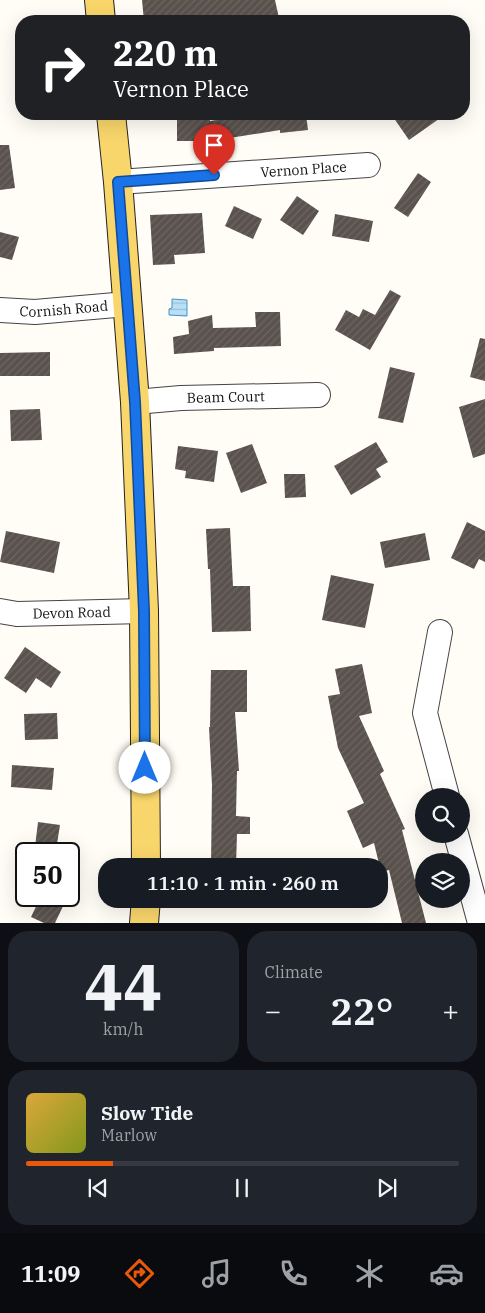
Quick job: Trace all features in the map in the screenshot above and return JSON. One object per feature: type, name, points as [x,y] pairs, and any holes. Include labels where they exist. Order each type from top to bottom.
[{"type":"main road","points":[[99,0],[100,15]]},
{"type":"main road","points":[[112,120],[135,402],[144,611],[146,858]]},
{"type":"main road","points":[[144,923],[145,908]]},
{"type":"street","name":"Vernon Place","points":[[118,182],[368,165]]},
{"type":"street","name":"Cornish Road","points":[[0,310],[35,312],[127,304]]},
{"type":"street","name":"Beam Court","points":[[135,402],[181,398],[318,395]]},
{"type":"street","name":"Devon Road","points":[[0,611],[18,614],[144,611]]},
{"type":"street","points":[[440,632],[425,713],[445,788]]},
{"type":"street","points":[[458,843],[480,923]]},
{"type":"water","points":[[172,299],[187,300],[187,316],[169,315],[169,309],[172,308]]},
{"type":"building","points":[[142,0],[275,0],[278,15],[143,15]]},
{"type":"building","points":[[177,120],[307,120],[308,130],[280,133],[280,130],[211,141],[177,141]]},
{"type":"building","points":[[395,120],[437,120],[409,140]]},
{"type":"building","points":[[0,145],[9,145],[15,188],[0,190]]},
{"type":"building","points":[[418,173],[431,182],[408,217],[394,208]]},
{"type":"building","points":[[297,196],[319,211],[303,235],[280,220]]},
{"type":"building","points":[[234,206],[262,219],[253,239],[225,226]]},
{"type":"building","points":[[202,213],[205,253],[174,255],[175,264],[153,265],[150,215]]},
{"type":"building","points":[[335,214],[373,221],[369,242],[332,236]]},
{"type":"building","points":[[0,232],[19,237],[12,260],[0,257]]},
{"type":"building","points":[[390,290],[401,296],[370,350],[335,330],[346,310],[359,317],[363,309],[375,315]]},
{"type":"building","points":[[255,312],[280,312],[281,346],[214,348],[214,351],[174,354],[173,337],[189,334],[188,321],[212,315],[213,328],[256,327]]},
{"type":"building","points":[[480,338],[485,339],[485,381],[470,377]]},
{"type":"building","points":[[50,352],[50,376],[0,376],[0,353]]},
{"type":"building","points":[[390,367],[415,373],[403,423],[378,418]]},
{"type":"building","points":[[485,399],[485,454],[473,458],[459,407]]},
{"type":"building","points":[[40,409],[42,440],[11,441],[10,410]]},
{"type":"building","points":[[376,442],[388,462],[376,469],[381,477],[351,495],[334,466]]},
{"type":"building","points":[[252,444],[267,483],[241,493],[226,453]]},
{"type":"building","points":[[178,446],[218,451],[214,482],[185,478],[186,471],[175,469]]},
{"type":"building","points":[[284,474],[305,474],[306,497],[285,498]]},
{"type":"building","points":[[467,522],[485,531],[485,562],[479,559],[474,569],[451,558]]},
{"type":"building","points":[[230,528],[233,586],[250,586],[251,631],[212,632],[210,569],[208,569],[206,529]]},
{"type":"building","points":[[6,531],[60,542],[54,573],[0,562]]},
{"type":"building","points":[[425,533],[430,560],[385,568],[380,542]]},
{"type":"building","points":[[331,575],[374,584],[365,628],[322,620]]},
{"type":"building","points":[[25,647],[61,672],[51,688],[36,678],[26,693],[4,678]]},
{"type":"building","points":[[362,664],[372,713],[359,716],[384,771],[380,774],[405,829],[402,830],[415,880],[415,908],[422,908],[426,923],[402,923],[388,870],[388,858],[378,858],[374,843],[363,848],[347,811],[364,803],[338,748],[328,696],[340,694],[335,669]]},
{"type":"building","points":[[211,670],[247,670],[247,712],[235,712],[239,771],[237,771],[236,816],[250,817],[250,834],[237,834],[236,858],[211,858],[212,785]]},
{"type":"building","points":[[57,713],[58,739],[25,740],[24,714]]},
{"type":"building","points":[[12,765],[54,768],[52,790],[11,787]]},
{"type":"building","points":[[38,822],[60,825],[57,842],[36,842]]},
{"type":"building","points":[[36,907],[63,907],[55,923],[44,923],[31,917]]},
{"type":"route","points":[[145,768],[144,611],[135,402],[118,182],[214,175]]}]
